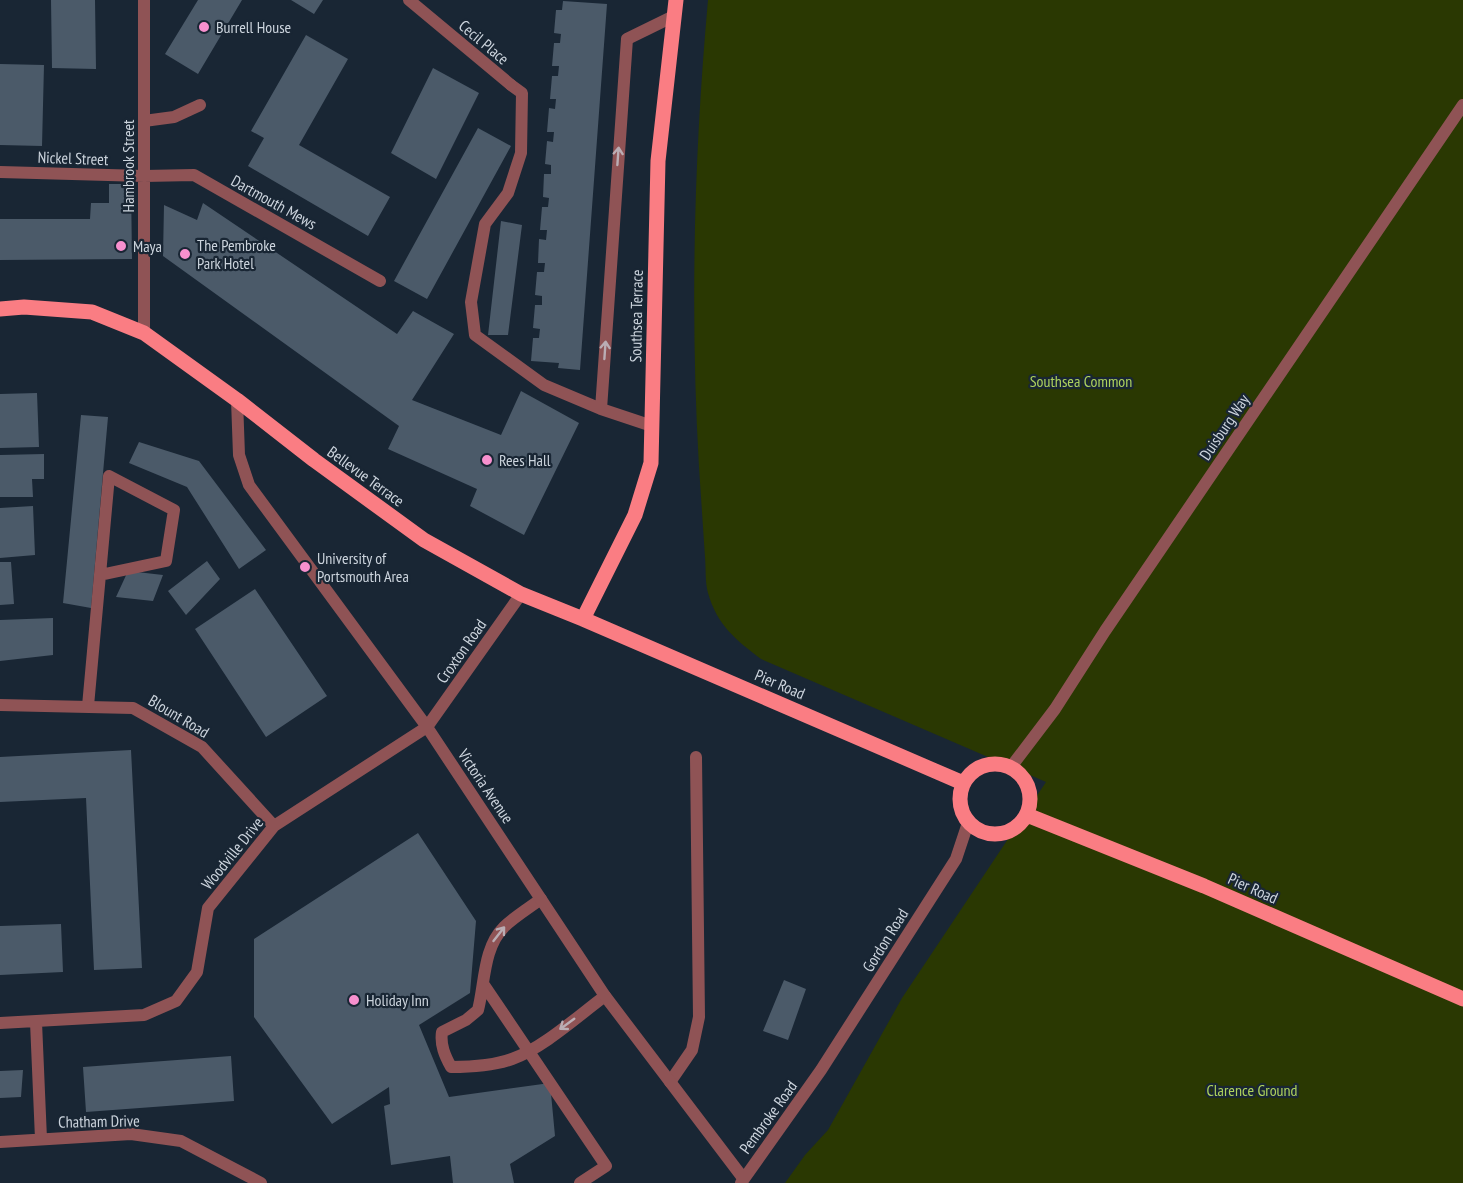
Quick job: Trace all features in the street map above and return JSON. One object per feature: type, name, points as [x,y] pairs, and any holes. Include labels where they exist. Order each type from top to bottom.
[{"type":"main road","name":"Southsea Terrace","points":[[584,619],[635,515],[651,463],[658,161],[676,0]]},
{"type":"main road","name":"Bellevue Terrace","points":[[0,309],[24,307],[92,312],[144,333],[424,540],[521,594],[584,619]]},
{"type":"main road","name":"Pier Road","points":[[584,619],[963,783]]},
{"type":"main road","points":[[998,763],[1011,767],[1023,776],[1029,788],[1031,802],[1027,815],[1019,826],[1007,833],[993,835],[979,831],[968,823],[961,810],[960,796],[963,783],[972,772],[984,765],[998,763]]},
{"type":"main road","name":"Pier Road","points":[[1027,815],[1204,886],[1463,999]]},
{"type":"street","name":"Hambrook Street","points":[[144,0],[144,333]]},
{"type":"street","name":"Cecil Place","points":[[409,0],[522,93],[521,153],[508,193],[485,224],[471,302],[475,335],[544,385],[601,409]]},
{"type":"street","points":[[652,426],[601,409],[627,39],[674,16]]},
{"type":"street","points":[[144,121],[174,117],[200,105]]},
{"type":"street","name":"Duisburg Way","points":[[1011,767],[1055,709],[1105,631],[1463,105]]},
{"type":"street","name":"Nickel Street","points":[[0,172],[144,176]]},
{"type":"street","name":"Dartmouth Mews","points":[[144,176],[194,176],[380,280]]},
{"type":"street","name":"Victoria Avenue","points":[[237,400],[239,455],[249,485],[427,727],[605,996],[742,1181]]},
{"type":"street","points":[[88,706],[109,476],[174,510],[166,561],[100,575]]},
{"type":"street","name":"Croxton Road","points":[[427,727],[521,594]]},
{"type":"street","name":"Blount Road","points":[[0,705],[133,708],[202,747],[274,825]]},
{"type":"street","name":"Woodville Drive","points":[[0,1023],[144,1015],[176,1001],[197,972],[208,908],[274,825],[427,727]]},
{"type":"street","points":[[669,1082],[692,1050],[699,1017],[696,757]]},
{"type":"street","name":"Gordon Road","points":[[821,1070],[956,859],[968,823]]},
{"type":"street","points":[[541,899],[504,927],[493,941],[487,960],[478,1011],[442,1032],[441,1041],[451,1067],[471,1067],[510,1060],[529,1051],[605,996]]},
{"type":"street","points":[[484,985],[606,1166],[580,1183]]},
{"type":"street","points":[[36,1022],[41,1139]]},
{"type":"street","name":"Pembroke Road","points":[[742,1181],[821,1070]]},
{"type":"street","name":"Chatham Drive","points":[[0,1142],[131,1134],[181,1141],[261,1183]]},
{"type":"green space","name":"Southsea Common","points":[[708,0],[1463,0],[1463,1183],[785,1183],[805,1155],[828,1130],[902,998],[1046,782],[761,659],[728,631],[712,604],[706,584],[699,467],[694,292],[699,116]]},
{"type":"building","points":[[51,0],[95,0],[96,69],[52,68]]},
{"type":"building","name":"Burrell House","points":[[198,0],[242,0],[198,74],[165,54]]},
{"type":"building","name":"Burrell House","points":[[291,0],[323,0],[314,14]]},
{"type":"building","points":[[563,1],[607,4],[580,370],[558,368],[559,363],[531,361],[533,338],[539,338],[540,329],[533,328],[535,305],[542,305],[542,296],[535,295],[537,272],[544,272],[545,263],[538,263],[539,239],[546,240],[547,230],[540,230],[542,207],[548,207],[549,198],[543,197],[544,174],[551,174],[551,165],[545,164],[547,141],[553,142],[554,132],[547,132],[549,108],[555,109],[556,99],[550,99],[552,76],[558,76],[559,66],[552,66],[554,43],[560,43],[561,34],[554,33],[556,10],[562,10]]},
{"type":"building","points":[[306,35],[348,59],[299,145],[390,197],[368,236],[248,166],[264,138],[251,131]]},
{"type":"building","points":[[0,64],[44,65],[42,146],[0,145]]},
{"type":"building","points":[[433,68],[479,93],[436,179],[391,153]]},
{"type":"building","points":[[478,128],[511,146],[427,299],[394,281]]},
{"type":"building","points":[[109,184],[131,184],[132,259],[0,260],[0,219],[90,219],[91,203],[109,203]]},
{"type":"building","points":[[203,203],[397,334],[413,311],[454,334],[412,400],[501,435],[521,391],[579,423],[524,535],[470,506],[477,489],[388,449],[399,426],[163,256],[164,205],[197,220]]},
{"type":"building","points":[[501,221],[522,225],[508,335],[488,335]]},
{"type":"building","points":[[37,393],[39,447],[0,448],[0,394]]},
{"type":"building","points":[[81,415],[108,417],[91,608],[63,603]]},
{"type":"building","points":[[139,442],[199,461],[266,550],[239,569],[187,487],[129,463]]},
{"type":"building","points":[[44,454],[44,479],[32,479],[33,497],[0,497],[0,455]]},
{"type":"building","points":[[33,506],[35,555],[0,558],[0,508]]},
{"type":"building","points":[[207,561],[220,579],[186,615],[168,591]]},
{"type":"building","points":[[0,562],[11,562],[14,604],[0,605]]},
{"type":"building","points":[[128,571],[163,575],[153,601],[116,597]]},
{"type":"building","points":[[255,589],[327,696],[266,737],[195,629]]},
{"type":"building","points":[[53,618],[53,655],[0,661],[0,620]]},
{"type":"building","points":[[131,750],[142,968],[94,970],[86,798],[0,802],[0,757]]},
{"type":"building","points":[[418,833],[476,921],[470,993],[419,1025],[449,1097],[550,1083],[555,1136],[510,1164],[514,1183],[453,1183],[450,1156],[391,1165],[384,1106],[390,1104],[389,1087],[332,1124],[254,1017],[254,939]]},
{"type":"building","points":[[61,924],[63,972],[0,975],[0,926]]},
{"type":"building","points":[[784,980],[806,989],[788,1040],[763,1031]]},
{"type":"building","points":[[231,1056],[234,1101],[86,1112],[83,1067]]},
{"type":"building","points":[[23,1070],[21,1097],[0,1098],[0,1071]]},
{"type":"place","name":"Burrell House","points":[[204,27]]},
{"type":"place","name":"Maya","points":[[121,246]]},
{"type":"place","name":"The Pembroke Park Hotel","points":[[185,254]]},
{"type":"place","name":"Rees Hall","points":[[487,460]]},
{"type":"place","name":"University of Portsmouth Area","points":[[305,567]]},
{"type":"place","name":"Holiday Inn","points":[[354,1000]]},
{"type":"park label","name":"Clarence Ground","points":[[1252,1090]]}]
